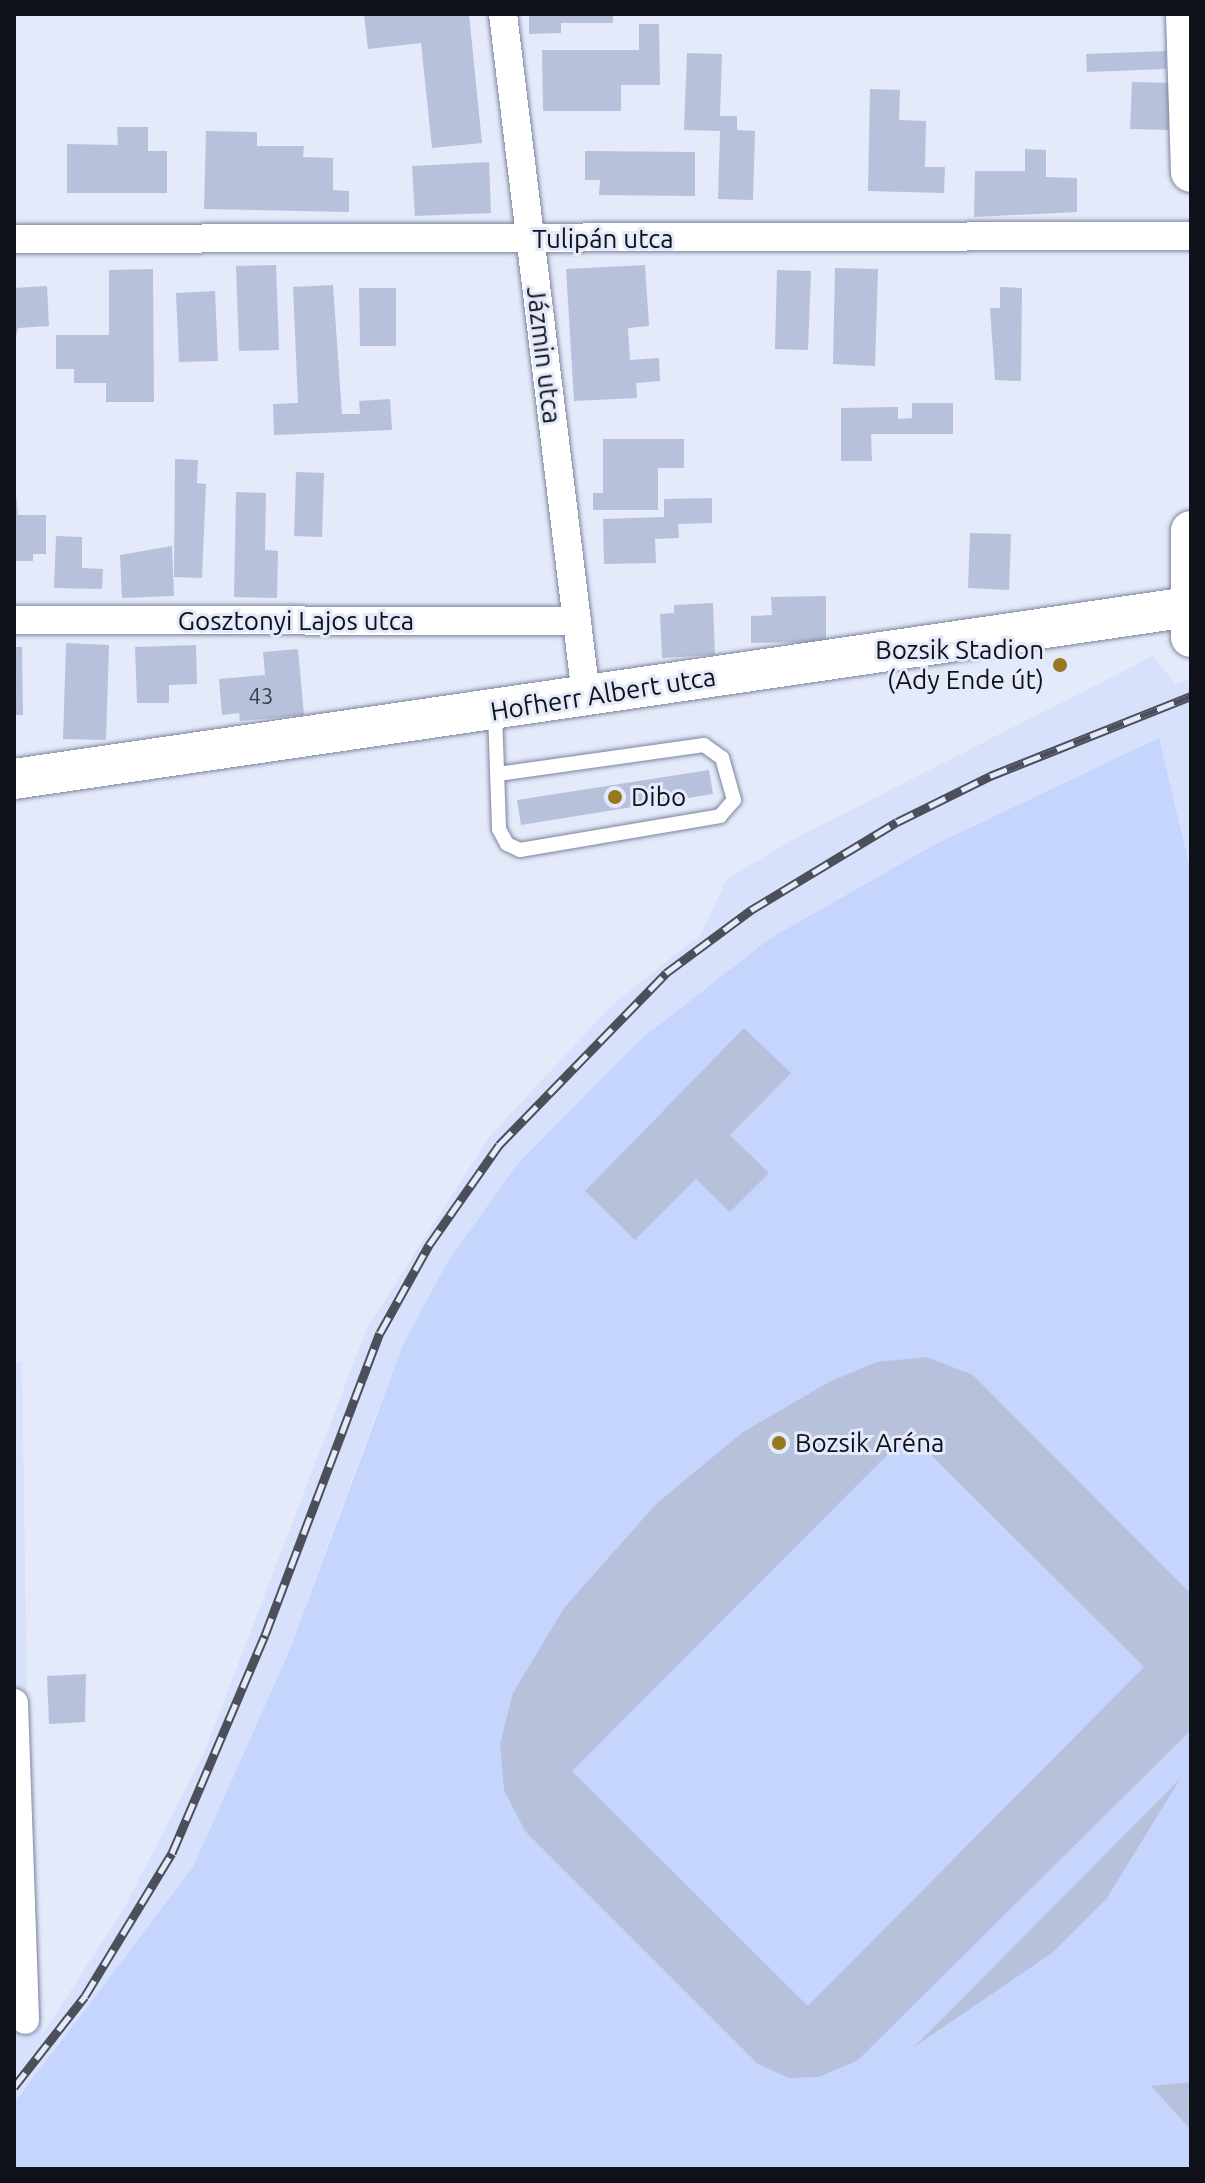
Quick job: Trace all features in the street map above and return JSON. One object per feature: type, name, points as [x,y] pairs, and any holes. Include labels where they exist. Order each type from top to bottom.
[{"type":"street","name":"Jázmin utca","points":[[503,14],[586,696]]},
{"type":"street","points":[[1186,14],[1191,172]]},
{"type":"street","name":"Tulipán utca","points":[[14,239],[1191,236]]},
{"type":"street","points":[[1190,617],[1191,531]]},
{"type":"street","name":"Hofherr Albert utca","points":[[14,779],[586,696],[1190,617]]},
{"type":"street","name":"Gosztonyi Lajos utca","points":[[14,620],[577,621]]},
{"type":"street","points":[[14,1703],[19,2026]]},
{"type":"lane","points":[[495,710],[499,829],[507,844],[520,850],[720,816],[734,800],[722,758],[704,745],[498,774]]},
{"type":"shaded area","points":[[1153,656],[1176,684],[1191,678],[1191,872],[1159,739],[932,846],[769,939],[641,1039],[518,1163],[448,1261],[376,1414],[290,1649],[193,1867],[14,2103],[14,1362],[22,1362],[27,1702],[42,2034],[122,1912],[204,1753],[368,1326],[490,1136],[611,1006],[700,935],[727,879],[794,839]]},
{"type":"shaded area","name":"Bozsik Aréna","points":[[1159,738],[1191,872],[1191,2169],[14,2169],[14,2103],[193,1867],[290,1649],[403,1345],[448,1261],[518,1163],[641,1039],[769,939],[932,846]]},
{"type":"building","points":[[364,14],[469,14],[482,143],[432,148],[421,43],[368,49]]},
{"type":"building","points":[[529,14],[613,14],[613,23],[561,23],[561,33],[529,34]]},
{"type":"building","points":[[639,24],[659,24],[660,85],[621,85],[621,111],[543,111],[542,50],[639,50]]},
{"type":"building","points":[[1166,51],[1166,69],[1087,72],[1086,54]]},
{"type":"building","points":[[687,53],[722,54],[720,116],[737,116],[737,130],[755,131],[753,200],[718,199],[720,131],[684,130]]},
{"type":"building","points":[[1132,82],[1170,83],[1169,130],[1130,129]]},
{"type":"building","points":[[870,89],[900,90],[899,120],[926,121],[925,167],[945,167],[944,193],[868,191]]},
{"type":"building","points":[[117,127],[148,127],[148,151],[167,151],[167,193],[67,193],[67,144],[118,145]]},
{"type":"building","points":[[206,131],[257,132],[257,146],[304,146],[303,157],[333,158],[333,190],[349,191],[349,212],[204,209]]},
{"type":"building","points":[[1025,149],[1046,150],[1046,177],[1077,178],[1077,212],[974,217],[975,171],[1025,171]]},
{"type":"building","points":[[585,151],[695,152],[695,196],[599,195],[600,180],[585,180]]},
{"type":"building","points":[[489,162],[491,213],[415,216],[412,166]]},
{"type":"building","points":[[276,265],[279,350],[239,351],[236,266]]},
{"type":"building","points":[[645,265],[649,326],[628,328],[630,360],[659,358],[660,381],[636,383],[637,398],[574,401],[566,269]]},
{"type":"building","points":[[835,268],[878,269],[875,366],[833,364]]},
{"type":"building","points":[[153,269],[154,402],[106,402],[106,383],[74,383],[74,369],[56,369],[56,335],[109,335],[109,270]]},
{"type":"building","points":[[777,270],[811,271],[808,350],[775,349]]},
{"type":"building","points":[[333,285],[342,414],[360,414],[359,401],[390,399],[392,430],[274,435],[273,404],[298,403],[293,287]]},
{"type":"building","points":[[47,286],[49,326],[18,328],[14,345],[14,288]]},
{"type":"building","points":[[1000,287],[1022,288],[1021,381],[995,380],[990,308],[1000,308]]},
{"type":"building","points":[[359,288],[396,288],[396,346],[360,346]]},
{"type":"building","points":[[215,291],[218,361],[179,362],[176,293]]},
{"type":"building","points":[[912,403],[953,403],[953,434],[871,434],[872,461],[841,461],[841,408],[898,407],[898,419],[912,418]]},
{"type":"building","points":[[603,439],[684,439],[684,468],[658,468],[658,510],[593,510],[593,493],[603,493]]},
{"type":"building","points":[[175,459],[198,460],[197,483],[206,484],[202,578],[174,577]]},
{"type":"building","points":[[296,472],[324,473],[322,537],[294,536]]},
{"type":"building","points":[[14,474],[18,515],[46,515],[46,554],[33,554],[33,561],[14,561]]},
{"type":"building","points":[[236,492],[266,493],[265,550],[278,551],[277,598],[234,597]]},
{"type":"building","points":[[712,498],[712,523],[678,524],[679,538],[655,539],[656,563],[604,564],[603,519],[664,517],[664,499]]},
{"type":"building","points":[[970,533],[1011,534],[1009,590],[968,588]]},
{"type":"building","points":[[56,536],[82,537],[82,568],[103,569],[102,589],[54,588]]},
{"type":"building","points":[[172,546],[174,596],[122,598],[120,555]]},
{"type":"building","points":[[826,596],[826,642],[751,643],[751,616],[772,615],[771,597]]},
{"type":"building","points":[[713,603],[715,655],[662,658],[660,614],[674,613],[674,605]]},
{"type":"building","points":[[66,643],[109,645],[106,740],[63,739]]},
{"type":"building","points":[[196,645],[197,684],[169,685],[169,703],[137,703],[135,647]]},
{"type":"building","points":[[14,647],[22,647],[23,715],[14,715]]},
{"type":"building","points":[[298,649],[304,715],[240,721],[239,713],[222,715],[219,679],[265,675],[263,652]]},
{"type":"building","name":"Dibo","points":[[709,770],[713,794],[521,825],[517,800]]},
{"type":"building","points":[[744,1028],[791,1073],[730,1135],[769,1173],[730,1212],[696,1179],[635,1240],[585,1191]]},
{"type":"building","name":"Bozsik Aréna","points":[[927,1357],[973,1375],[1191,1594],[1191,1730],[858,2060],[819,2077],[789,2078],[758,2064],[525,1831],[504,1790],[500,1744],[513,1693],[564,1608],[656,1504],[743,1432],[829,1382],[877,1362]],"holes":[[[909,1433],[1144,1667],[808,2006],[572,1771]]]},
{"type":"building","points":[[86,1674],[85,1722],[49,1724],[47,1676]]},
{"type":"building","points":[[1180,1779],[1107,1898],[1052,1953],[914,2047]]},
{"type":"building","points":[[1191,2082],[1191,2130],[1151,2086]]},
{"type":"railway","points":[[14,2087],[85,1996],[172,1853],[265,1635],[380,1333],[429,1245],[499,1145],[666,973],[751,910],[897,822],[990,776],[1191,696]]},
{"type":"place","name":"Bozsik Stadion (Ady Ende út)","points":[[1060,665]]},
{"type":"place","name":"Dibo","points":[[615,797]]},
{"type":"place","name":"Bozsik Aréna","points":[[779,1443]]}]
